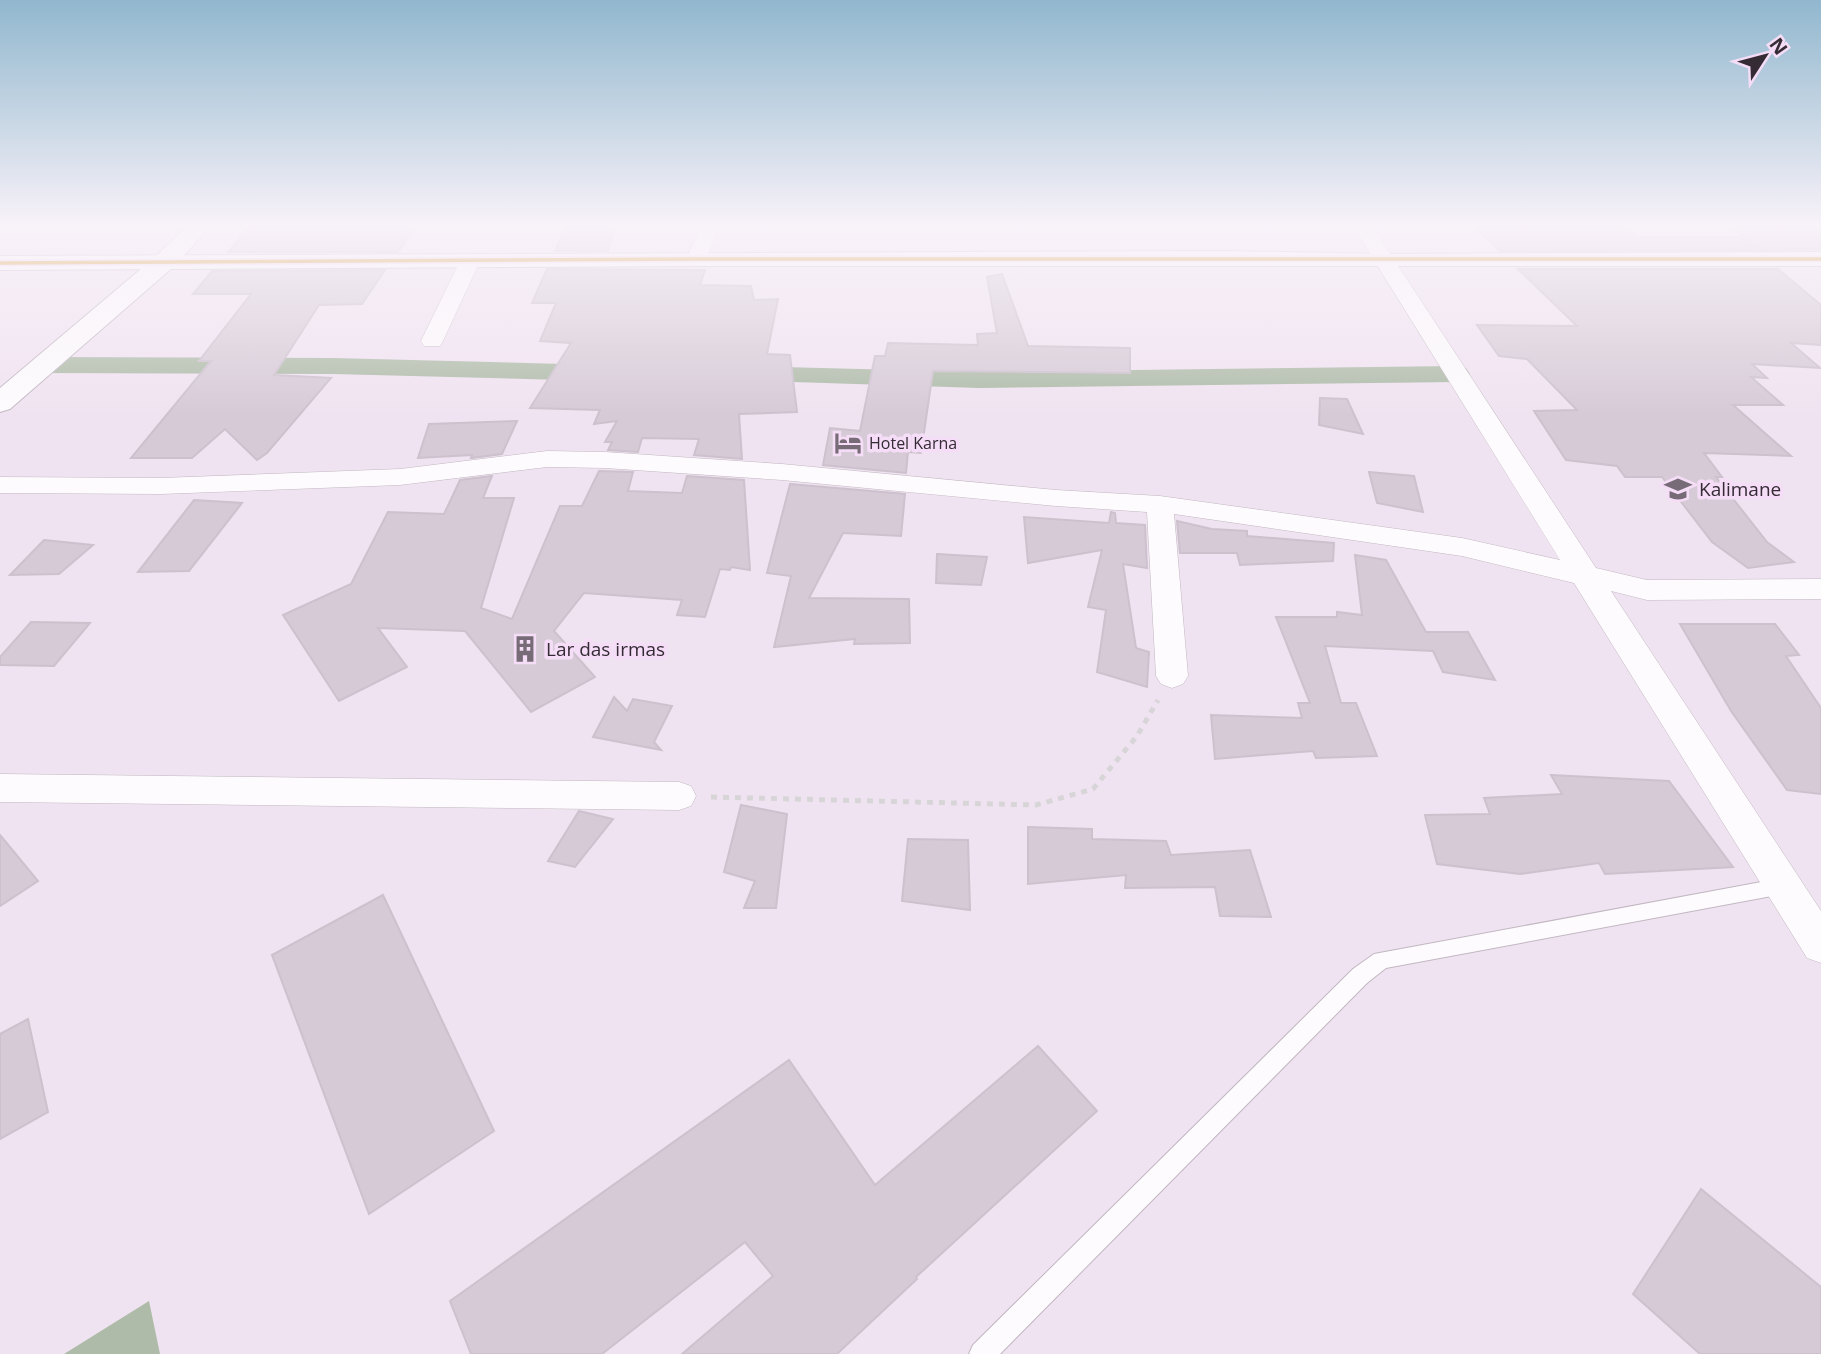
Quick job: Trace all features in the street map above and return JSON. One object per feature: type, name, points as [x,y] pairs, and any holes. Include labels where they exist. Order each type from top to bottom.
[{"type":"main road","points":[[0,403],[133,289]]},
{"type":"street","points":[[432,341],[457,289]]},
{"type":"street","points":[[1403,289],[1821,945]]},
{"type":"street","points":[[0,485],[160,486],[400,477],[547,460],[605,460],[782,472],[1056,498],[1160,504],[1462,547],[1647,590],[1821,589]]},
{"type":"street","points":[[1160,504],[1172,676]]},
{"type":"street","points":[[0,788],[679,796]]},
{"type":"lane","points":[[982,1354],[1350,986],[1381,960],[1783,886]]},
{"type":"path","points":[[679,796],[1036,805],[1093,789],[1138,736],[1172,676]]},
{"type":"shaded area","points":[[149,1301],[160,1354],[64,1354]]},
{"type":"building","points":[[197,289],[372,289],[362,304],[319,305],[274,375],[331,378],[267,453],[257,460],[225,429],[192,458],[131,458],[211,361],[199,361],[251,294],[193,294]]},
{"type":"building","points":[[538,289],[752,289],[754,300],[778,299],[767,354],[790,355],[797,412],[739,414],[742,459],[694,455],[699,439],[642,438],[638,452],[608,450],[612,442],[605,442],[617,421],[594,424],[600,410],[530,408],[571,343],[540,341],[556,303],[532,303]]},
{"type":"building","points":[[989,289],[1007,289],[1028,346],[1130,348],[1130,373],[933,371],[921,453],[908,452],[906,473],[823,465],[830,428],[860,431],[875,356],[885,356],[888,343],[978,345],[977,334],[997,333]]},
{"type":"building","points":[[1539,289],[1802,289],[1821,305],[1821,345],[1791,343],[1820,368],[1752,364],[1767,378],[1751,377],[1783,405],[1733,405],[1791,456],[1704,453],[1722,477],[1716,477],[1767,542],[1794,562],[1748,568],[1712,542],[1662,477],[1625,477],[1617,466],[1566,460],[1534,411],[1577,410],[1527,359],[1499,356],[1477,325],[1577,326]]},
{"type":"building","points":[[1320,398],[1347,399],[1363,434],[1319,425]]},
{"type":"building","points":[[517,421],[502,454],[471,458],[472,455],[418,458],[429,424]]},
{"type":"building","points":[[599,471],[633,472],[628,491],[682,493],[687,476],[744,480],[750,570],[731,567],[730,570],[720,569],[705,617],[677,615],[682,600],[584,593],[554,631],[595,677],[531,712],[465,631],[378,628],[407,667],[339,701],[283,615],[351,584],[388,512],[444,514],[460,480],[492,476],[483,498],[514,498],[481,608],[512,619],[560,506],[582,506]]},
{"type":"building","points":[[1369,472],[1414,476],[1423,512],[1377,503]]},
{"type":"building","points":[[790,484],[905,494],[901,536],[843,533],[809,598],[909,599],[910,643],[854,644],[855,639],[774,647],[791,576],[767,573]]},
{"type":"building","points":[[194,500],[242,503],[189,571],[138,572]]},
{"type":"building","points":[[1111,512],[1115,513],[1116,523],[1145,525],[1147,568],[1123,564],[1136,648],[1149,652],[1147,687],[1097,672],[1106,610],[1088,607],[1102,550],[1028,563],[1024,517],[1109,523]]},
{"type":"building","points":[[1177,521],[1212,529],[1247,531],[1247,536],[1334,543],[1333,561],[1240,565],[1237,553],[1180,553]]},
{"type":"building","points":[[44,540],[93,545],[59,574],[10,575]]},
{"type":"building","points":[[937,554],[987,557],[981,585],[936,583]]},
{"type":"building","points":[[1355,555],[1386,560],[1426,632],[1468,632],[1495,680],[1443,672],[1433,651],[1325,646],[1341,703],[1356,703],[1377,756],[1316,758],[1313,751],[1215,759],[1211,715],[1302,718],[1298,703],[1310,703],[1276,617],[1337,617],[1337,612],[1362,615]]},
{"type":"building","points":[[31,622],[90,623],[54,666],[0,665],[0,657]]},
{"type":"building","points":[[1680,624],[1775,624],[1799,655],[1786,656],[1821,708],[1821,794],[1787,790],[1731,711]]},
{"type":"building","points":[[614,697],[627,711],[633,699],[672,706],[654,742],[661,750],[593,737]]},
{"type":"building","points":[[1551,775],[1669,781],[1733,867],[1605,874],[1599,863],[1520,874],[1437,864],[1425,815],[1490,814],[1484,798],[1562,794]]},
{"type":"building","points":[[741,805],[787,814],[776,908],[744,908],[755,881],[724,872]]},
{"type":"building","points":[[579,811],[613,819],[575,867],[548,861]]},
{"type":"building","points":[[1028,827],[1092,829],[1092,839],[1166,841],[1171,855],[1250,850],[1271,917],[1220,916],[1215,887],[1125,888],[1126,875],[1028,884]]},
{"type":"building","points":[[0,835],[38,881],[0,906]]},
{"type":"building","points":[[908,839],[968,840],[970,910],[902,901]]},
{"type":"building","points":[[383,895],[494,1131],[369,1214],[272,955]]},
{"type":"building","points":[[28,1019],[48,1112],[0,1139],[0,1034]]},
{"type":"building","points":[[1038,1046],[1097,1111],[916,1277],[917,1279],[837,1354],[682,1354],[773,1276],[745,1242],[602,1354],[471,1354],[450,1301],[789,1060],[875,1185]]},
{"type":"building","points":[[1701,1189],[1821,1287],[1821,1354],[1700,1354],[1633,1294]]},
{"type":"waterway","points":[[42,365],[333,366],[601,373]]},
{"type":"waterway","points":[[743,374],[980,380],[1457,374]]},
{"type":"place","name":"Hotel Karna","points":[[848,443]]},
{"type":"place","name":"Kalimane","points":[[1678,489]]},
{"type":"place","name":"Lar das irmas","points":[[525,649]]}]
